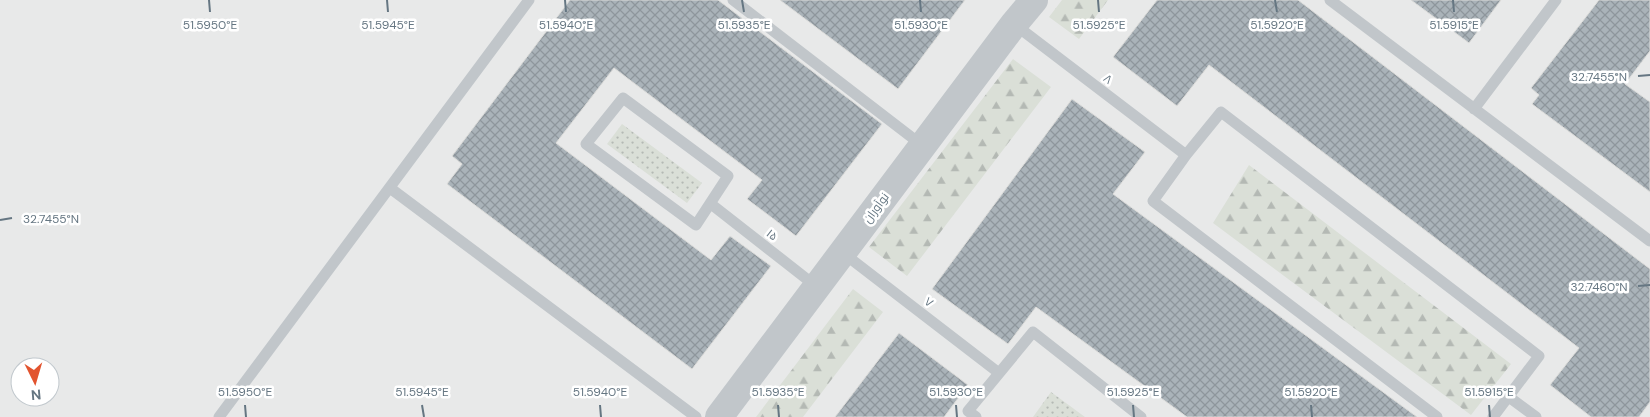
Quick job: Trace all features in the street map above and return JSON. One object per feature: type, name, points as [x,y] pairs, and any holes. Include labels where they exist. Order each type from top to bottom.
[{"type":"street","name":"نوآوران","points":[[719,417],[1031,1]]},
{"type":"lane","points":[[219,417],[529,0]]},
{"type":"lane","points":[[733,0],[923,146]]},
{"type":"lane","points":[[1330,0],[1650,242]]},
{"type":"lane","points":[[1474,109],[1556,0]]},
{"type":"lane","name":"۸","points":[[1014,24],[1186,155]]},
{"type":"lane","points":[[623,98],[728,176],[710,204],[696,225],[586,144],[623,98]]},
{"type":"lane","points":[[1437,417],[1153,201],[1186,155],[1221,112],[1539,356],[1493,417]]},
{"type":"lane","points":[[390,188],[691,416]]},
{"type":"lane","name":"۱۵","points":[[710,204],[817,287]]},
{"type":"lane","name":"۷","points":[[843,253],[999,373]]},
{"type":"lane","points":[[976,417],[968,411],[1033,332],[1141,417]]},
{"type":"lane","points":[[1509,396],[1536,417]]},
{"type":"shaded area","points":[[0,0],[1650,0],[1650,417],[0,417]]},
{"type":"green space","points":[[1062,0],[1108,0],[1079,39],[1049,17]]},
{"type":"green space","points":[[1013,59],[1051,87],[907,276],[869,247]]},
{"type":"green space","points":[[622,124],[702,183],[687,203],[607,144]]},
{"type":"green space","points":[[1249,165],[1511,364],[1471,415],[1213,223]]},
{"type":"green space","points":[[853,289],[883,312],[803,417],[756,417]]},
{"type":"green space","points":[[1051,392],[1085,417],[1033,417]]},
{"type":"building","points":[[570,0],[718,0],[882,124],[796,236],[747,199],[762,180],[614,68],[556,143],[711,260],[730,236],[771,266],[692,369],[447,184],[462,164],[452,156]]},
{"type":"building","points":[[780,0],[965,0],[898,89]]},
{"type":"building","points":[[1157,0],[1298,0],[1650,269],[1650,402],[1639,417],[1591,417],[1550,385],[1579,348],[1209,65],[1177,106],[1113,57]]},
{"type":"building","points":[[1411,0],[1501,0],[1469,43]]},
{"type":"building","points":[[1599,0],[1650,0],[1650,51],[1625,84],[1650,102],[1650,192],[1532,104],[1539,95],[1531,88]]},
{"type":"building","points":[[1072,99],[1145,152],[1113,194],[1417,417],[1187,417],[1036,307],[1008,344],[932,289]]},
{"type":"building","points":[[899,333],[968,385],[944,417],[835,417]]}]
